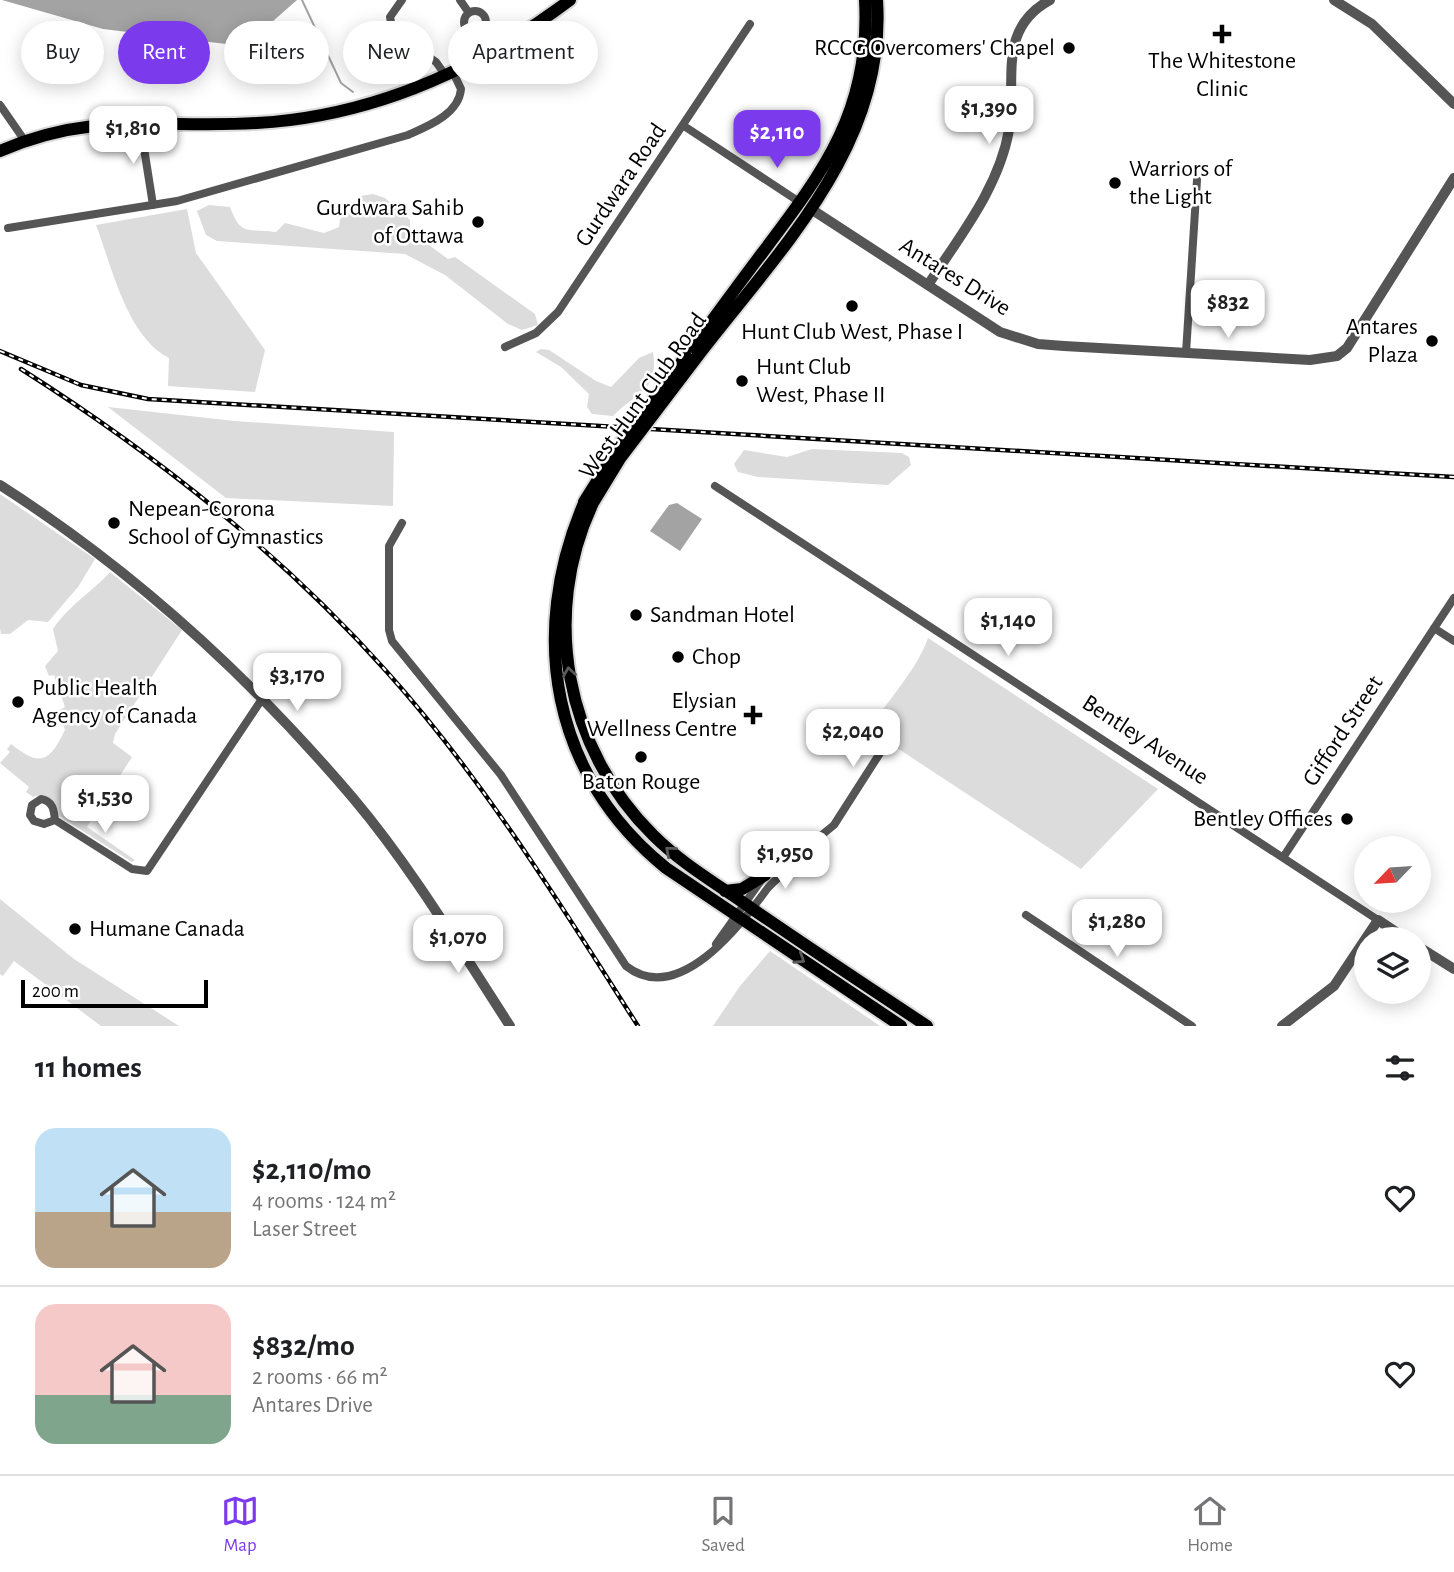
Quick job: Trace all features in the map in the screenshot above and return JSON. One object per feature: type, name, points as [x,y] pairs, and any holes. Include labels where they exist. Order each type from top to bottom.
[{"type":"main road","points":[[540,21],[570,0]]},
{"type":"main road","name":"West Hunt Club Road","points":[[806,206],[852,111],[865,53],[865,0]]},
{"type":"main road","name":"West Hunt Club Road","points":[[877,0],[876,51],[864,109],[845,156],[621,443],[588,503],[562,563],[553,631],[559,692],[573,742],[598,792],[635,839],[666,868],[738,919],[901,1026]]},
{"type":"main road","points":[[0,151],[79,126],[141,123],[254,124],[298,120],[369,104],[448,74]]},
{"type":"main road","name":"West Hunt Club Road","points":[[588,503],[575,550],[565,620],[569,677],[583,728],[602,769],[639,820],[676,856],[927,1026]]},
{"type":"main road","points":[[725,891],[742,889],[765,875]]},
{"type":"street","points":[[402,0],[390,17],[393,32],[448,73]]},
{"type":"street","points":[[460,0],[469,13]]},
{"type":"street","points":[[928,285],[985,195],[1000,163],[1009,129],[1012,50],[1024,24],[1050,0]]},
{"type":"street","points":[[1334,0],[1372,24],[1454,104]]},
{"type":"street","name":"Gurdwara Road","points":[[505,347],[536,333],[554,317],[750,24]]},
{"type":"street","points":[[8,228],[153,205],[267,177],[426,127],[450,110],[460,98],[461,89],[457,84]]},
{"type":"street","points":[[0,105],[25,141]]},
{"type":"street","points":[[141,123],[153,205]]},
{"type":"street","points":[[684,126],[806,206]]},
{"type":"street","name":"Antares Drive","points":[[806,206],[1000,332],[1023,340],[1064,346],[1310,360],[1336,356],[1347,348],[1454,178]]},
{"type":"street","points":[[1186,353],[1197,180]]},
{"type":"street","points":[[0,485],[113,565],[204,642],[262,699],[353,799],[432,906],[510,1026]]},
{"type":"street","name":"Bentley Avenue","points":[[715,486],[1284,856],[1388,927]]},
{"type":"street","points":[[402,523],[390,546],[389,630],[392,641],[501,775],[619,957],[633,971],[651,977],[685,970],[715,947],[748,906],[786,873],[791,860]]},
{"type":"street","name":"Gifford Street","points":[[1284,856],[1454,598]]},
{"type":"street","points":[[1434,628],[1454,641]]},
{"type":"street","points":[[55,820],[132,869],[147,871],[262,699]]},
{"type":"street","points":[[748,906],[765,875],[791,860],[834,825],[881,750]]},
{"type":"street","points":[[1026,915],[1192,1026]]},
{"type":"street","points":[[1282,1026],[1334,986],[1378,920]]},
{"type":"street","points":[[1431,955],[1454,969]]},
{"type":"shaded area","points":[[2,0],[297,0],[273,21],[224,21],[224,44],[210,42],[210,21],[118,21],[118,31],[104,29],[104,21],[75,21]]},
{"type":"shaded area","points":[[373,194],[385,198],[410,220],[410,231],[448,259],[455,257],[535,314],[538,325],[522,330],[508,324],[445,275],[405,254],[217,241],[206,235],[197,211],[209,205],[230,207],[238,223],[246,229],[276,232],[285,223],[324,233],[339,227],[340,219],[353,210],[361,196]]},
{"type":"shaded area","points":[[187,209],[196,253],[265,350],[255,392],[168,386],[169,358],[154,348],[132,318],[115,280],[96,225]]},
{"type":"shaded area","points":[[541,349],[549,350],[596,381],[611,387],[639,358],[653,352],[653,376],[644,390],[613,416],[592,414],[587,407],[589,394],[561,367],[536,352]]},
{"type":"shaded area","points":[[108,407],[235,421],[394,432],[393,506],[226,498]]},
{"type":"shaded area","points":[[812,449],[902,453],[909,457],[911,465],[888,485],[758,477],[738,472],[734,464],[744,450],[787,457]]},
{"type":"shaded area","points":[[0,494],[95,559],[78,587],[48,622],[28,620],[10,634],[1,634],[0,628]]},
{"type":"shaded area","points":[[677,503],[702,519],[680,551],[650,531],[669,505]]},
{"type":"shaded area","points":[[110,572],[182,630],[115,734],[113,743],[132,757],[87,827],[135,860],[132,862],[59,816],[51,799],[33,797],[26,792],[29,787],[0,763],[10,752],[7,749],[11,744],[29,756],[43,758],[49,755],[59,741],[65,730],[59,710],[65,707],[54,675],[49,676],[45,666],[58,651],[53,629],[66,613]]},
{"type":"shaded area","points":[[928,638],[1158,789],[1081,869],[888,742],[875,721],[912,670]]},
{"type":"shaded area","points":[[0,899],[74,959],[179,1026],[101,1026],[14,961],[3,976],[0,974]]},
{"type":"shaded area","points":[[770,951],[880,1026],[713,1026],[740,986]]},
{"type":"waterway","points":[[302,0],[341,83],[353,92]]},
{"type":"railway","points":[[0,351],[81,385],[148,399],[1454,477]]},
{"type":"railway","points":[[21,369],[120,435],[215,508],[304,586],[346,628],[422,713],[488,799],[550,889],[638,1026]]},
{"type":"place","name":"The Whitestone Clinic","points":[[1222,34]]},
{"type":"place","name":"RCCG Overcomers' Chapel","points":[[1069,48]]},
{"type":"place","name":"Warriors of the Light","points":[[1115,183]]},
{"type":"place","name":"Gurdwara Sahib of Ottawa","points":[[478,222]]},
{"type":"place","name":"Hunt Club West, Phase I","points":[[852,306]]},
{"type":"place","name":"Antares Plaza","points":[[1432,341]]},
{"type":"place","name":"Hunt Club West, Phase II","points":[[742,381]]},
{"type":"place","name":"Nepean-Corona School of Gymnastics","points":[[114,523]]},
{"type":"place","name":"Sandman Hotel","points":[[636,615]]},
{"type":"place","name":"Chop","points":[[678,657]]},
{"type":"place","name":"Public Health Agency of Canada","points":[[18,702]]},
{"type":"place","name":"Elysian Wellness Centre","points":[[753,715]]},
{"type":"place","name":"Baton Rouge","points":[[641,757]]},
{"type":"place","name":"Bentley Offices","points":[[1347,819]]},
{"type":"place","name":"Humane Canada","points":[[75,929]]}]
